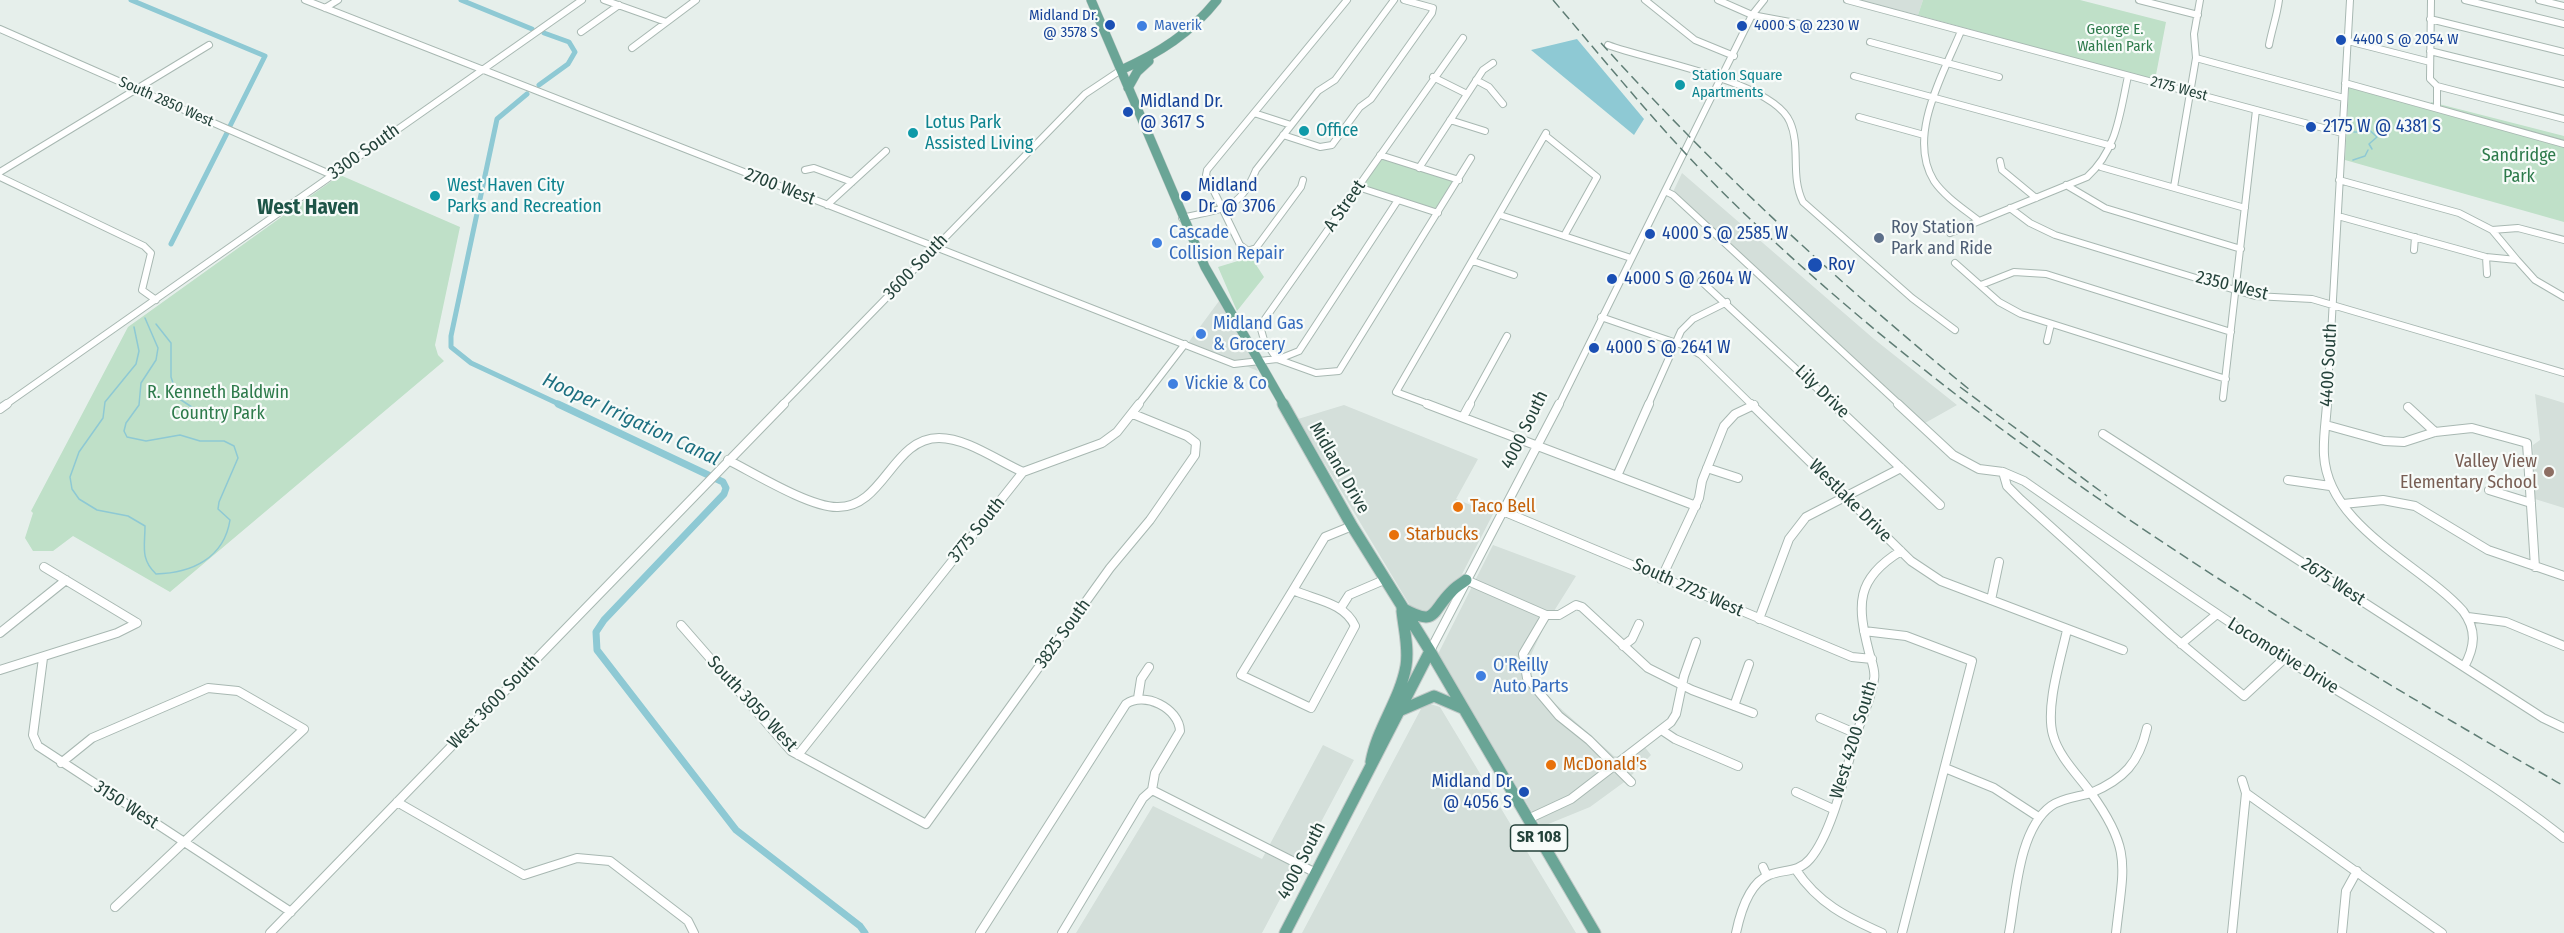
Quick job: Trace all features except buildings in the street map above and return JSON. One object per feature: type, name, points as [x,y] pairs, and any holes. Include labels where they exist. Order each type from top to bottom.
[{"type":"main road","name":"Midland Drive","points":[[1092,0],[1182,218],[1205,267],[1257,363],[1352,526],[1431,651],[1595,933]]},
{"type":"main road","points":[[1121,70],[1153,56],[1190,32],[1217,0]]},
{"type":"main road","points":[[1128,88],[1137,72],[1153,56]]},
{"type":"main road","points":[[1402,608],[1419,617],[1430,616],[1436,613],[1450,592],[1466,580]]},
{"type":"main road","points":[[1371,766],[1372,744],[1406,663],[1402,608]]},
{"type":"main road","name":"4000 South","points":[[1284,933],[1431,651]]},
{"type":"main road","points":[[1399,711],[1434,696],[1450,701],[1464,710]]},
{"type":"street","name":"2700 West","points":[[308,0],[1234,364],[1257,363]]},
{"type":"street","points":[[325,8],[338,0]]},
{"type":"street","name":"3300 South","points":[[0,409],[582,0]]},
{"type":"street","points":[[604,0],[666,22]]},
{"type":"street","points":[[632,48],[696,0]]},
{"type":"street","points":[[1303,180],[1301,187],[1256,248],[1248,251],[1240,245],[1224,207],[1206,175],[1207,170],[1347,0]]},
{"type":"street","points":[[1182,218],[1234,205],[1250,185],[1256,170],[1283,135],[1318,91],[1335,80],[1394,0]]},
{"type":"street","points":[[1283,135],[1326,148],[1332,145],[1360,106],[1371,99],[1432,13],[1433,8],[1404,0]]},
{"type":"street","points":[[1645,0],[1695,40],[1734,56]]},
{"type":"street","points":[[1718,0],[1752,15],[1806,25]]},
{"type":"street","name":"2175 West","points":[[1847,0],[2342,133]]},
{"type":"street","points":[[2140,0],[2198,15]]},
{"type":"street","points":[[2174,187],[2196,58],[2194,34],[2200,0]]},
{"type":"street","points":[[2269,45],[2273,24],[2277,20],[2279,0]]},
{"type":"street","name":"4400 South","points":[[2350,0],[2324,456],[2330,486],[2343,504],[2373,535],[2454,600],[2468,617]]},
{"type":"street","points":[[2431,0],[2430,79],[2437,86],[2564,118]]},
{"type":"street","points":[[2465,0],[2564,24]]},
{"type":"street","points":[[2540,0],[2564,6]]},
{"type":"street","name":"4000 South","points":[[1431,651],[1466,580],[1504,512],[1761,1]]},
{"type":"street","points":[[581,32],[619,5]]},
{"type":"street","points":[[2430,19],[2564,52]]},
{"type":"street","name":"South 2850 West","points":[[0,29],[332,175]]},
{"type":"street","points":[[1961,31],[1924,135],[1923,150],[1926,165],[1934,180],[1979,221]]},
{"type":"street","name":"A Street","points":[[1277,359],[1263,340],[1260,326],[1433,77],[1463,38]]},
{"type":"street","points":[[2348,41],[2430,62]]},
{"type":"street","points":[[1870,42],[1999,77]]},
{"type":"street","points":[[0,172],[208,45]]},
{"type":"street","points":[[1608,45],[1764,95],[1785,111],[1793,127],[1794,183],[1803,202],[1912,298],[1955,330]]},
{"type":"street","points":[[2430,51],[2564,84]]},
{"type":"street","points":[[2196,58],[2344,98]]},
{"type":"street","points":[[1419,168],[1483,70],[1493,63]]},
{"type":"street","name":"3600 South","points":[[717,472],[1085,94],[1121,70]]},
{"type":"street","points":[[1854,76],[2112,146]]},
{"type":"street","points":[[1950,233],[2087,177],[2101,166],[2112,146],[2128,76]]},
{"type":"street","points":[[1433,77],[1467,94]]},
{"type":"street","points":[[1476,80],[1489,87],[1503,104]]},
{"type":"street","points":[[2345,83],[2564,144]]},
{"type":"street","points":[[2437,86],[2437,108]]},
{"type":"street","points":[[2223,398],[2256,110]]},
{"type":"street","points":[[1254,113],[1291,125]]},
{"type":"street","points":[[1859,117],[1924,135]]},
{"type":"street","points":[[1450,120],[1485,131]]},
{"type":"street","points":[[1564,236],[1597,177],[1546,135],[1396,392],[1696,506]]},
{"type":"street","points":[[827,205],[886,151]]},
{"type":"street","points":[[1380,155],[1459,180]]},
{"type":"street","points":[[1277,359],[1317,374],[1329,375],[1339,371],[1471,158]]},
{"type":"street","points":[[2000,161],[2002,170],[2036,198]]},
{"type":"street","points":[[2101,166],[2245,208]]},
{"type":"street","points":[[805,170],[814,168],[852,182]]},
{"type":"street","points":[[0,177],[144,246],[151,253],[152,262],[142,281],[142,290],[156,300]]},
{"type":"street","points":[[2340,180],[2455,212],[2492,230],[2535,280],[2564,297]]},
{"type":"street","points":[[2066,185],[2084,198],[2105,208],[2241,249]]},
{"type":"street","points":[[1358,187],[1438,213]]},
{"type":"street","name":"Locomotive Drive","points":[[1665,191],[1673,195],[1953,455],[1971,466],[2003,472],[2024,481],[2285,658],[2491,783],[2526,807],[2545,825],[2564,838]]},
{"type":"street","points":[[1257,363],[1299,351],[1398,200]]},
{"type":"street","name":"2350 West","points":[[2010,208],[2030,223],[2055,235],[2236,290],[2271,298],[2303,297],[2564,374]]},
{"type":"street","points":[[1500,215],[1631,258]]},
{"type":"street","points":[[2338,216],[2486,257],[2517,260]]},
{"type":"street","points":[[2492,230],[2518,228],[2564,240]]},
{"type":"street","points":[[2414,250],[2415,237]]},
{"type":"street","points":[[2486,257],[2487,274]]},
{"type":"street","points":[[1473,261],[1514,275]]},
{"type":"street","points":[[1954,263],[1999,302],[2014,310],[2051,324],[2226,379]]},
{"type":"street","points":[[1981,285],[2014,272],[2030,271],[2231,332]]},
{"type":"street","name":"Lily Drive","points":[[1701,281],[1727,302],[1940,505]]},
{"type":"street","points":[[1617,476],[1675,342],[1686,324],[1727,302]]},
{"type":"street","name":"Westlake Drive","points":[[1601,317],[1675,342],[1701,355],[1714,365],[1901,551],[1941,581],[2123,650]]},
{"type":"street","points":[[2047,341],[2051,324]]},
{"type":"street","points":[[1463,417],[1507,336]]},
{"type":"street","points":[[728,460],[826,505],[844,507],[865,497],[910,448],[926,440],[944,439],[1023,472],[1102,443],[1117,432],[1185,344]]},
{"type":"street","points":[[1661,579],[1696,506],[1707,468],[1724,426],[1735,414],[1754,405]]},
{"type":"street","points":[[2408,407],[2435,432]]},
{"type":"street","name":"3825 South","points":[[926,824],[1110,568],[1150,520],[1195,455],[1196,443],[1187,436],[1133,414]]},
{"type":"street","points":[[2326,424],[2384,441],[2404,442],[2435,432],[2472,428],[2527,443],[2535,567]]},
{"type":"street","name":"2675 West","points":[[2103,434],[2464,667],[2564,728]]},
{"type":"street","points":[[1707,468],[1738,478]]},
{"type":"street","points":[[1759,620],[1789,539],[1806,517],[1901,468]]},
{"type":"street","name":"West 3600 South","points":[[270,933],[717,472]]},
{"type":"street","name":"3775 South","points":[[798,755],[1023,472]]},
{"type":"street","points":[[2003,472],[2005,482],[2013,492],[2181,644],[2244,696],[2285,658]]},
{"type":"street","points":[[2288,480],[2330,486]]},
{"type":"street","points":[[2489,490],[2531,504]]},
{"type":"street","points":[[2343,504],[2383,500],[2415,506],[2488,550],[2564,576]]},
{"type":"street","name":"South 2725 West","points":[[1504,512],[1631,563],[1661,579],[1759,620],[1852,657],[1872,659]]},
{"type":"street","points":[[1292,589],[1340,609],[1354,621],[1355,631],[1311,708],[1241,675],[1292,589],[1325,537],[1352,526]]},
{"type":"street","name":"West 4200 South","points":[[1796,870],[1818,848],[1833,809],[1875,677],[1860,616],[1862,600],[1873,572],[1881,563],[1901,551]]},
{"type":"street","points":[[1991,600],[1999,562]]},
{"type":"street","points":[[0,670],[117,633],[136,623],[44,567]]},
{"type":"street","points":[[0,633],[66,580]]},
{"type":"street","points":[[1340,609],[1349,595],[1384,580]]},
{"type":"street","points":[[1466,580],[1546,615],[1559,615],[1576,605],[1582,607],[1635,658],[1682,686],[1753,713]]},
{"type":"street","points":[[2181,644],[2217,614]]},
{"type":"street","points":[[1546,615],[1523,654],[1527,678],[1559,716],[1631,782]]},
{"type":"street","points":[[2464,667],[2474,650],[2473,632],[2468,617],[2492,617],[2511,622],[2564,646]]},
{"type":"street","points":[[1623,646],[1632,639],[1639,624]]},
{"type":"street","name":"South 3050 West","points":[[681,625],[791,751],[926,824]]},
{"type":"street","points":[[1864,632],[1883,630],[1909,636],[1972,661],[1902,933]]},
{"type":"street","points":[[2067,630],[2053,710],[2053,733],[2064,757],[2116,832],[2124,859],[2115,933]]},
{"type":"street","points":[[1528,819],[1571,799],[1663,731],[1676,714],[1696,642]]},
{"type":"street","name":"3150 West","points":[[43,658],[33,735],[38,746],[291,912]]},
{"type":"street","points":[[1734,706],[1749,664]]},
{"type":"street","points":[[981,933],[1122,710],[1135,699],[1141,679],[1149,667]]},
{"type":"street","points":[[61,763],[93,738],[208,688],[238,691],[304,729],[115,907]]},
{"type":"street","points":[[1062,933],[1143,798],[1152,790],[1155,773],[1181,724],[1173,714],[1135,699]]},
{"type":"street","points":[[1820,718],[1857,734]]},
{"type":"street","points":[[2009,933],[2029,835],[2037,816],[2052,805],[2115,783],[2133,769],[2143,750],[2147,728]]},
{"type":"street","points":[[1663,731],[1675,739],[1738,765]]},
{"type":"street","points":[[1945,768],[1994,788],[2037,816]]},
{"type":"street","points":[[2232,933],[2246,793],[2242,780]]},
{"type":"street","points":[[1152,790],[1316,873]]},
{"type":"street","points":[[1796,792],[1833,809]]},
{"type":"street","points":[[2246,793],[2442,933]]},
{"type":"street","points":[[397,802],[524,876],[580,858],[597,856],[610,861],[688,921],[694,933]]},
{"type":"street","points":[[1736,933],[1738,922],[1765,872],[1796,870],[1819,901],[1882,933]]},
{"type":"street","points":[[2342,933],[2346,891],[2357,872]]},
{"type":"shaded area","points":[[1860,0],[1923,0],[1918,15]]},
{"type":"shaded area","points":[[1682,173],[1874,339],[1957,405],[1925,423],[1673,192]]},
{"type":"shaded area","points":[[1222,297],[1258,371],[1188,343]]},
{"type":"shaded area","name":"Valley View Elementary School","points":[[2535,394],[2564,403],[2564,508],[2535,499],[2533,445],[2540,440]]},
{"type":"shaded area","points":[[1344,405],[1478,459],[1456,499],[1493,514],[1440,617],[1418,619],[1298,419]]},
{"type":"shaded area","points":[[1493,545],[1576,576],[1544,627],[1528,661],[1531,676],[1541,691],[1614,756],[1620,757],[1640,741],[1651,755],[1627,780],[1590,807],[1541,827],[1438,654]]},
{"type":"shaded area","points":[[1427,703],[1440,707],[1576,933],[1302,933],[1422,707]]},
{"type":"shaded area","points":[[1323,745],[1354,760],[1262,933],[1076,933],[1153,806],[1262,859]]},
{"type":"green space","name":"George E. Wahlen Park","points":[[1923,0],[2080,0],[2166,22],[2155,80],[1918,15]]},
{"type":"green space","name":"Sandridge Park","points":[[2349,86],[2432,107],[2431,102],[2564,136],[2564,222],[2345,160]]},
{"type":"green space","points":[[1382,157],[1456,180],[1436,211],[1360,187]]},
{"type":"green space","name":"R. Kenneth Baldwin Country Park","points":[[340,175],[460,227],[435,345],[438,355],[444,361],[170,592],[73,536],[53,551],[33,551],[25,538],[33,513],[31,511],[128,327]]},
{"type":"green space","points":[[1251,257],[1264,277],[1237,311],[1218,267]]},
{"type":"water","points":[[1577,39],[1644,119],[1634,135],[1531,50]]},
{"type":"waterway","points":[[131,0],[265,56],[230,126]]},
{"type":"waterway","name":"Hooper Irrigation Canal","points":[[461,0],[532,29]]},
{"type":"waterway","name":"Hooper Irrigation Canal","points":[[539,85],[568,64],[575,52],[569,42],[544,33]]},
{"type":"waterway","name":"Hooper Irrigation Canal","points":[[527,94],[497,119],[451,336],[451,347],[471,363],[561,405]]},
{"type":"waterway","points":[[2354,132],[2359,132],[2365,126],[2377,137],[2369,144],[2372,149]]},
{"type":"waterway","points":[[171,244],[227,133]]},
{"type":"waterway","points":[[2353,160],[2365,156],[2368,150]]},
{"type":"waterway","points":[[134,327],[139,351],[136,364],[105,402],[103,418],[79,452],[70,477],[72,489],[79,499],[97,510],[128,516],[145,526],[144,552],[148,563],[156,574],[169,573],[204,561],[221,544],[230,520],[218,509],[219,502],[238,458],[234,446],[224,441],[200,441],[180,435],[146,441],[127,437],[124,431],[126,423],[139,405],[141,383],[156,360],[158,348],[145,318]]},
{"type":"waterway","points":[[156,324],[171,343],[171,377],[178,398],[204,415]]},
{"type":"waterway","name":"Hooper Irrigation Canal","points":[[558,404],[723,482],[726,488],[724,494],[604,620],[596,632],[597,650],[736,830],[860,926],[865,933]]},
{"type":"railway","points":[[1553,0],[1696,165],[1748,217],[1841,301],[1937,380],[2036,455],[2138,526],[2243,594],[2349,660],[2564,786]]},
{"type":"railway","points":[[1601,43],[1688,135],[1779,224],[1921,350],[1970,390]]},
{"type":"railway","points":[[1960,387],[2107,496]]},
{"type":"place","name":"Midland Dr. @ 3578 S","points":[[1110,25]]},
{"type":"place","name":"Maverik","points":[[1142,26]]},
{"type":"place","name":"4000 S @ 2230 W","points":[[1742,26]]},
{"type":"place","name":"4400 S @ 2054 W","points":[[2341,40]]},
{"type":"place","name":"Station Square Apartments","points":[[1680,85]]},
{"type":"place","name":"Midland Dr. @ 3617 S","points":[[1128,112]]},
{"type":"place","name":"2175 W @ 4381 S","points":[[2311,127]]},
{"type":"place","name":"Office","points":[[1304,131]]},
{"type":"place","name":"Lotus Park Assisted Living","points":[[913,133]]},
{"type":"place","name":"West Haven City Parks and Recreation","points":[[435,196]]},
{"type":"place","name":"Midland Dr. @ 3706","points":[[1186,196]]},
{"type":"place","name":"4000 S @ 2585 W","points":[[1650,234]]},
{"type":"place","name":"Roy Station Park and Ride","points":[[1879,238]]},
{"type":"place","name":"Cascade Collision Repair","points":[[1157,243]]},
{"type":"place","name":"Roy","points":[[1815,265]]},
{"type":"place","name":"4000 S @ 2604 W","points":[[1612,279]]},
{"type":"place","name":"Midland Gas & Grocery","points":[[1201,334]]},
{"type":"place","name":"4000 S @ 2641 W","points":[[1594,348]]},
{"type":"place","name":"Vickie & Co","points":[[1173,384]]},
{"type":"place","name":"Valley View Elementary School","points":[[2549,472]]},
{"type":"place","name":"Taco Bell","points":[[1458,507]]},
{"type":"place","name":"Starbucks","points":[[1394,535]]},
{"type":"place","name":"O'Reilly Auto Parts","points":[[1481,676]]},
{"type":"place","name":"McDonald's","points":[[1551,765]]},
{"type":"place","name":"Midland Dr @ 4056 S","points":[[1524,792]]},
{"type":"district","name":"West Haven","points":[[308,208]]}]
